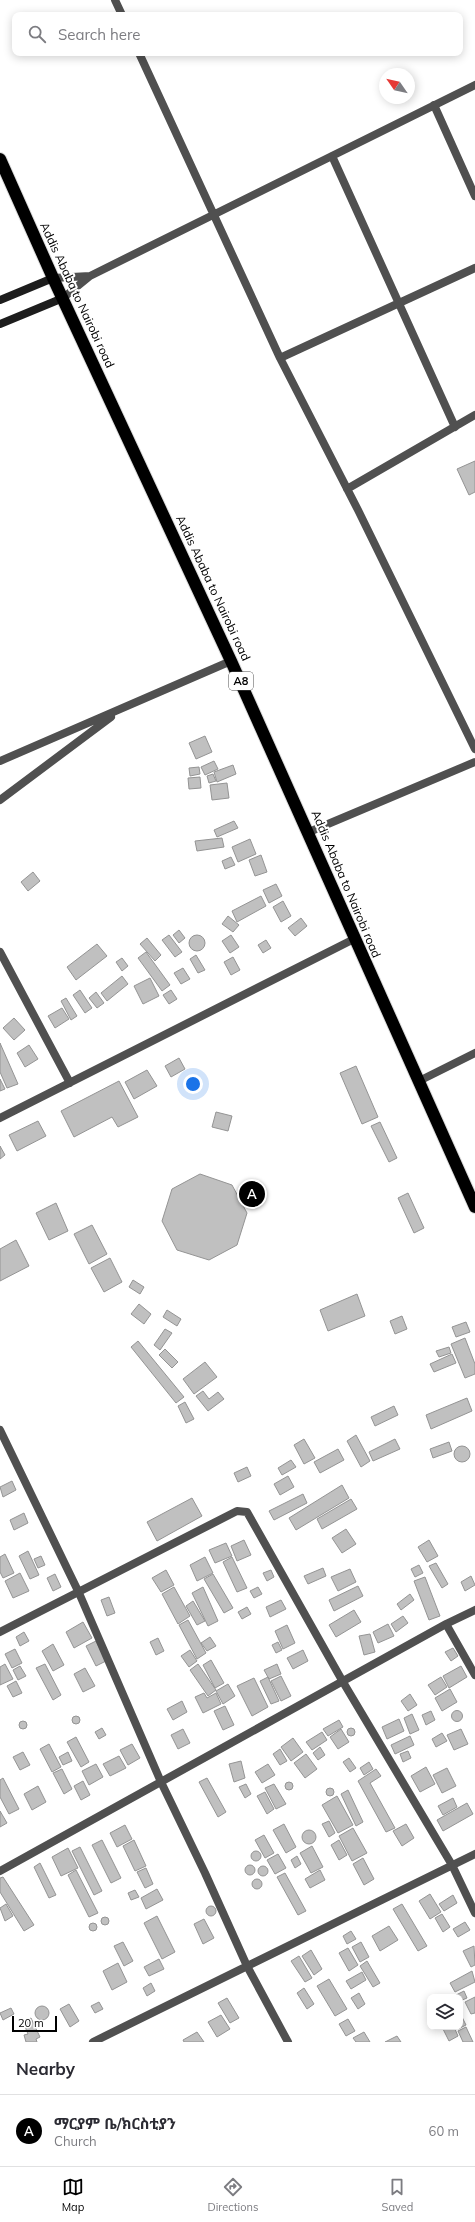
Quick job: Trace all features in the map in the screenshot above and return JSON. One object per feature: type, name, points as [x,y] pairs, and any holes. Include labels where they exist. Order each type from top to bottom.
[{"type":"highway","name":"Addis Ababa to Nairobi road","points":[[0,159],[62,298],[232,660],[309,832],[354,939],[475,1207]]},
{"type":"street","points":[[115,0],[121,12]]},
{"type":"street","points":[[140,56],[280,358],[347,489],[475,749]]},
{"type":"street","points":[[0,324],[62,298],[90,276],[475,85]]},
{"type":"street","points":[[434,105],[475,196]]},
{"type":"street","points":[[332,156],[455,427]]},
{"type":"street","points":[[280,358],[475,268]]},
{"type":"street","points":[[0,300],[53,278],[90,276]]},
{"type":"street","points":[[347,489],[475,415]]},
{"type":"street","points":[[0,761],[232,660]]},
{"type":"street","points":[[0,800],[123,708]]},
{"type":"street","points":[[309,832],[475,762]]},
{"type":"street","points":[[0,1118],[354,939]]},
{"type":"street","points":[[0,952],[70,1083]]},
{"type":"street","points":[[419,1081],[475,1053]]},
{"type":"street","points":[[0,1430],[79,1593],[161,1782],[205,1873],[247,1966],[288,2042]]},
{"type":"street","points":[[0,1632],[242,1510],[250,1514],[343,1682],[452,1864],[475,1913]]},
{"type":"street","points":[[0,1871],[446,1624],[475,1610]]},
{"type":"street","points":[[446,1624],[475,1675]]},
{"type":"street","points":[[93,2042],[475,1854]]},
{"type":"building","points":[[475,461],[475,492],[469,495],[457,469]]},
{"type":"building","points":[[205,736],[212,752],[196,759],[189,743]]},
{"type":"building","points":[[214,761],[218,769],[205,775],[201,767]]},
{"type":"building","points":[[233,765],[236,774],[217,782],[214,772]]},
{"type":"building","points":[[199,767],[200,774],[190,776],[189,768]]},
{"type":"building","points":[[213,774],[216,781],[209,783],[207,776]]},
{"type":"building","points":[[200,777],[201,788],[189,789],[188,778]]},
{"type":"building","points":[[227,783],[229,798],[212,800],[210,785]]},
{"type":"building","points":[[234,821],[238,828],[217,837],[214,830]]},
{"type":"building","points":[[222,838],[224,847],[197,851],[195,841]]},
{"type":"building","points":[[250,839],[256,854],[238,862],[232,847]]},
{"type":"building","points":[[261,855],[267,872],[255,876],[249,860]]},
{"type":"building","points":[[231,857],[235,865],[225,869],[222,861]]},
{"type":"building","points":[[33,872],[40,881],[28,891],[21,882]]},
{"type":"building","points":[[276,884],[282,896],[269,903],[263,890]]},
{"type":"building","points":[[261,896],[266,906],[237,922],[232,911]]},
{"type":"building","points":[[283,901],[291,916],[281,922],[273,907]]},
{"type":"building","points":[[228,916],[239,925],[233,932],[222,924]]},
{"type":"building","points":[[301,918],[307,926],[295,936],[288,928]]},
{"type":"building","points":[[179,930],[185,938],[179,943],[173,935]]},
{"type":"building","points":[[169,935],[182,952],[175,957],[162,940]]},
{"type":"building","points":[[197,935],[203,937],[205,943],[203,949],[197,951],[191,949],[189,943],[191,937]]},
{"type":"building","points":[[231,935],[239,947],[230,953],[222,941]]},
{"type":"building","points":[[147,938],[161,955],[155,961],[140,944]]},
{"type":"building","points":[[266,940],[271,948],[263,953],[258,945]]},
{"type":"building","points":[[97,944],[107,956],[76,980],[67,967]]},
{"type":"building","points":[[146,952],[170,985],[162,991],[138,958]]},
{"type":"building","points":[[196,955],[205,970],[198,973],[190,959]]},
{"type":"building","points":[[233,957],[240,970],[231,975],[224,962]]},
{"type":"building","points":[[122,958],[128,966],[122,971],[116,962]]},
{"type":"building","points":[[183,968],[190,979],[181,984],[174,973]]},
{"type":"building","points":[[122,976],[128,984],[107,1001],[101,993]]},
{"type":"building","points":[[150,978],[159,996],[143,1004],[134,986]]},
{"type":"building","points":[[80,990],[92,1008],[85,1013],[73,995]]},
{"type":"building","points":[[171,990],[177,999],[169,1004],[163,995]]},
{"type":"building","points":[[96,992],[104,1003],[97,1008],[89,998]]},
{"type":"building","points":[[66,998],[77,1016],[71,1020],[61,1001]]},
{"type":"building","points":[[62,1008],[69,1019],[55,1028],[48,1016]]},
{"type":"building","points":[[14,1018],[25,1030],[14,1040],[3,1028]]},
{"type":"building","points":[[0,1043],[18,1084],[7,1088],[0,1072]]},
{"type":"building","points":[[29,1045],[38,1059],[25,1067],[17,1053]]},
{"type":"building","points":[[179,1058],[185,1069],[171,1077],[165,1066]]},
{"type":"building","points":[[356,1066],[378,1117],[362,1124],[340,1073]]},
{"type":"building","points":[[147,1070],[157,1086],[134,1099],[125,1082]]},
{"type":"building","points":[[0,1079],[5,1089],[0,1091]]},
{"type":"building","points":[[119,1081],[138,1117],[118,1127],[112,1117],[74,1137],[61,1111]]},
{"type":"building","points":[[216,1112],[232,1116],[228,1131],[212,1127]]},
{"type":"building","points":[[38,1121],[46,1136],[17,1151],[9,1135]]},
{"type":"building","points":[[380,1122],[397,1158],[389,1162],[371,1126]]},
{"type":"building","points":[[0,1146],[5,1155],[0,1159]]},
{"type":"building","points":[[200,1174],[232,1185],[247,1213],[237,1245],[209,1260],[177,1250],[162,1221],[172,1189]]},
{"type":"building","points":[[408,1193],[424,1228],[414,1233],[398,1198]]},
{"type":"building","points":[[56,1203],[68,1231],[49,1240],[36,1213]]},
{"type":"building","points":[[92,1225],[107,1254],[89,1264],[74,1234]]},
{"type":"building","points":[[16,1240],[29,1266],[0,1281],[0,1249]]},
{"type":"building","points":[[110,1258],[122,1282],[104,1292],[91,1268]]},
{"type":"building","points":[[133,1280],[144,1287],[140,1294],[129,1287]]},
{"type":"building","points":[[357,1294],[365,1316],[328,1331],[320,1310]]},
{"type":"building","points":[[139,1304],[151,1314],[144,1324],[131,1314]]},
{"type":"building","points":[[167,1310],[181,1319],[177,1326],[163,1317]]},
{"type":"building","points":[[402,1316],[407,1329],[395,1334],[390,1321]]},
{"type":"building","points":[[466,1322],[470,1332],[456,1337],[452,1327]]},
{"type":"building","points":[[165,1329],[172,1333],[160,1350],[154,1345]]},
{"type":"building","points":[[465,1338],[475,1364],[475,1374],[465,1378],[451,1344]]},
{"type":"building","points":[[138,1341],[184,1397],[176,1403],[131,1347]]},
{"type":"building","points":[[449,1347],[451,1353],[439,1357],[436,1351]]},
{"type":"building","points":[[165,1349],[178,1362],[172,1368],[159,1355]]},
{"type":"building","points":[[452,1354],[456,1363],[434,1372],[430,1364]]},
{"type":"building","points":[[205,1362],[217,1377],[194,1394],[183,1379]]},
{"type":"building","points":[[203,1391],[209,1399],[218,1392],[224,1399],[208,1411],[196,1396]]},
{"type":"building","points":[[467,1398],[472,1411],[431,1429],[426,1415]]},
{"type":"building","points":[[185,1402],[194,1419],[186,1423],[178,1406]]},
{"type":"building","points":[[394,1406],[398,1415],[375,1426],[371,1417]]},
{"type":"building","points":[[356,1435],[370,1461],[361,1467],[347,1441]]},
{"type":"building","points":[[304,1439],[315,1458],[304,1464],[294,1445]]},
{"type":"building","points":[[395,1439],[400,1449],[373,1461],[369,1452]]},
{"type":"building","points":[[449,1442],[452,1451],[433,1458],[430,1449]]},
{"type":"building","points":[[459,1446],[465,1446],[470,1451],[468,1460],[465,1462],[459,1462],[454,1457],[454,1451]]},
{"type":"building","points":[[338,1449],[344,1460],[320,1473],[314,1462]]},
{"type":"building","points":[[291,1460],[296,1467],[282,1475],[278,1468]]},
{"type":"building","points":[[247,1467],[251,1476],[238,1482],[234,1473]]},
{"type":"building","points":[[288,1476],[294,1487],[280,1495],[274,1484]]},
{"type":"building","points":[[12,1481],[16,1490],[3,1497],[0,1487]]},
{"type":"building","points":[[342,1485],[349,1498],[296,1530],[289,1518]]},
{"type":"building","points":[[303,1494],[307,1503],[274,1520],[269,1511]]},
{"type":"building","points":[[192,1498],[202,1516],[157,1541],[147,1522]]},
{"type":"building","points":[[351,1499],[357,1509],[322,1529],[317,1519]]},
{"type":"building","points":[[24,1513],[28,1523],[14,1530],[10,1520]]},
{"type":"building","points":[[346,1529],[356,1544],[342,1553],[332,1538]]},
{"type":"building","points":[[244,1540],[251,1555],[237,1561],[231,1546]]},
{"type":"building","points":[[429,1540],[438,1556],[427,1562],[418,1547]]},
{"type":"building","points":[[226,1543],[232,1556],[215,1563],[209,1550]]},
{"type":"building","points":[[28,1551],[39,1575],[30,1579],[19,1556]]},
{"type":"building","points":[[5,1554],[14,1573],[3,1578],[0,1572],[0,1557]]},
{"type":"building","points":[[41,1556],[45,1565],[38,1568],[34,1559]]},
{"type":"building","points":[[205,1557],[213,1573],[197,1581],[190,1565]]},
{"type":"building","points":[[232,1557],[247,1588],[237,1592],[223,1562]]},
{"type":"building","points":[[436,1563],[448,1584],[442,1588],[429,1566]]},
{"type":"building","points":[[419,1565],[423,1573],[415,1577],[411,1569]]},
{"type":"building","points":[[323,1568],[326,1576],[308,1584],[304,1576]]},
{"type":"building","points":[[350,1569],[356,1582],[338,1591],[331,1577]]},
{"type":"building","points":[[166,1570],[174,1585],[161,1592],[152,1578]]},
{"type":"building","points":[[271,1570],[274,1577],[267,1581],[263,1573]]},
{"type":"building","points":[[20,1573],[29,1591],[13,1598],[5,1581]]},
{"type":"building","points":[[55,1574],[61,1587],[53,1591],[47,1578]]},
{"type":"building","points":[[213,1574],[233,1608],[224,1613],[204,1579]]},
{"type":"building","points":[[471,1576],[475,1585],[465,1591],[461,1582]]},
{"type":"building","points":[[425,1577],[440,1616],[429,1620],[414,1581]]},
{"type":"building","points":[[358,1586],[363,1596],[334,1611],[329,1600]]},
{"type":"building","points":[[174,1587],[190,1616],[178,1624],[162,1594]]},
{"type":"building","points":[[203,1587],[218,1621],[208,1626],[192,1593]]},
{"type":"building","points":[[258,1587],[262,1594],[254,1598],[250,1591]]},
{"type":"building","points":[[410,1594],[414,1600],[401,1610],[397,1604]]},
{"type":"building","points":[[109,1597],[115,1613],[107,1616],[101,1600]]},
{"type":"building","points":[[281,1600],[286,1609],[270,1617],[266,1607]]},
{"type":"building","points":[[193,1601],[205,1621],[197,1625],[186,1606]]},
{"type":"building","points":[[247,1607],[251,1614],[242,1619],[238,1612]]},
{"type":"building","points":[[354,1610],[361,1622],[336,1637],[329,1625]]},
{"type":"building","points":[[403,1616],[408,1623],[396,1632],[391,1624]]},
{"type":"building","points":[[188,1620],[206,1653],[197,1659],[179,1625]]},
{"type":"building","points":[[83,1622],[92,1638],[74,1648],[66,1632]]},
{"type":"building","points":[[388,1624],[394,1636],[378,1643],[373,1632]]},
{"type":"building","points":[[287,1625],[295,1643],[283,1649],[275,1631]]},
{"type":"building","points":[[24,1632],[29,1641],[20,1646],[16,1637]]},
{"type":"building","points":[[370,1634],[375,1652],[364,1655],[359,1636]]},
{"type":"building","points":[[210,1637],[216,1646],[207,1651],[201,1643]]},
{"type":"building","points":[[158,1638],[164,1651],[156,1655],[150,1642]]},
{"type":"building","points":[[96,1641],[106,1661],[96,1666],[86,1646]]},
{"type":"building","points":[[278,1642],[282,1650],[276,1653],[272,1645]]},
{"type":"building","points":[[53,1644],[64,1665],[53,1671],[42,1651]]},
{"type":"building","points":[[453,1648],[458,1656],[451,1661],[445,1652]]},
{"type":"building","points":[[15,1649],[22,1663],[12,1668],[5,1654]]},
{"type":"building","points":[[190,1650],[197,1661],[189,1667],[181,1656]]},
{"type":"building","points":[[303,1650],[308,1661],[293,1669],[287,1658]]},
{"type":"building","points":[[211,1660],[224,1683],[215,1688],[203,1665]]},
{"type":"building","points":[[5,1664],[13,1679],[0,1685],[0,1667]]},
{"type":"building","points":[[45,1664],[61,1695],[53,1700],[36,1668]]},
{"type":"building","points":[[198,1664],[216,1690],[208,1696],[190,1670]]},
{"type":"building","points":[[277,1664],[281,1674],[269,1679],[264,1670]]},
{"type":"building","points":[[20,1666],[26,1676],[18,1680],[13,1670]]},
{"type":"building","points":[[461,1666],[467,1677],[449,1688],[443,1676]]},
{"type":"building","points":[[85,1668],[95,1686],[83,1692],[74,1674]]},
{"type":"building","points":[[281,1676],[291,1696],[281,1701],[271,1681]]},
{"type":"building","points":[[268,1677],[279,1701],[271,1704],[260,1681]]},
{"type":"building","points":[[441,1677],[447,1687],[435,1695],[428,1685]]},
{"type":"building","points":[[254,1678],[268,1707],[252,1716],[237,1686]]},
{"type":"building","points":[[16,1681],[22,1693],[13,1697],[7,1686]]},
{"type":"building","points":[[228,1684],[235,1696],[223,1704],[216,1691]]},
{"type":"building","points":[[450,1689],[457,1702],[442,1711],[435,1698]]},
{"type":"building","points":[[204,1693],[207,1698],[216,1693],[221,1704],[203,1713],[195,1697]]},
{"type":"building","points":[[410,1694],[417,1705],[408,1711],[401,1701]]},
{"type":"building","points":[[182,1701],[187,1712],[173,1720],[167,1709]]},
{"type":"building","points":[[225,1706],[234,1725],[223,1730],[214,1711]]},
{"type":"building","points":[[457,1710],[461,1712],[463,1716],[461,1720],[457,1722],[453,1720],[451,1716],[453,1712]]},
{"type":"building","points":[[431,1711],[435,1720],[426,1725],[422,1715]]},
{"type":"building","points":[[412,1714],[419,1730],[410,1734],[404,1718]]},
{"type":"building","points":[[76,1716],[79,1717],[79,1723],[76,1724],[73,1723],[72,1720],[73,1717]]},
{"type":"building","points":[[399,1719],[404,1731],[387,1739],[382,1727]]},
{"type":"building","points":[[339,1720],[343,1727],[328,1736],[323,1729]]},
{"type":"building","points":[[23,1721],[26,1722],[26,1728],[23,1729],[20,1728],[19,1725],[20,1722]]},
{"type":"building","points":[[102,1728],[106,1735],[99,1739],[95,1732]]},
{"type":"building","points":[[351,1728],[354,1729],[354,1735],[351,1736],[348,1735],[347,1732],[348,1729]]},
{"type":"building","points":[[183,1729],[190,1743],[178,1749],[171,1735]]},
{"type":"building","points":[[341,1729],[349,1742],[338,1749],[330,1737]]},
{"type":"building","points":[[461,1729],[468,1744],[454,1750],[447,1735]]},
{"type":"building","points":[[322,1732],[327,1740],[312,1750],[306,1742]]},
{"type":"building","points":[[442,1733],[447,1741],[436,1747],[432,1739]]},
{"type":"building","points":[[410,1736],[414,1745],[395,1754],[391,1745]]},
{"type":"building","points":[[76,1737],[89,1762],[81,1767],[67,1742]]},
{"type":"building","points":[[293,1738],[303,1752],[291,1761],[281,1747]]},
{"type":"building","points":[[49,1744],[61,1767],[52,1772],[40,1749]]},
{"type":"building","points":[[132,1744],[140,1758],[128,1765],[120,1750]]},
{"type":"building","points":[[320,1747],[325,1755],[318,1760],[313,1753]]},
{"type":"building","points":[[280,1749],[287,1761],[280,1765],[273,1754]]},
{"type":"building","points":[[408,1751],[411,1758],[403,1762],[400,1754]]},
{"type":"building","points":[[23,1752],[30,1765],[20,1770],[13,1757]]},
{"type":"building","points":[[68,1752],[72,1761],[63,1765],[59,1757]]},
{"type":"building","points":[[306,1754],[317,1769],[305,1778],[294,1763]]},
{"type":"building","points":[[119,1756],[126,1768],[110,1776],[103,1764]]},
{"type":"building","points":[[349,1758],[356,1768],[350,1772],[343,1762]]},
{"type":"building","points":[[241,1761],[245,1778],[234,1782],[229,1764]]},
{"type":"building","points":[[369,1762],[373,1769],[364,1775],[360,1768]]},
{"type":"building","points":[[96,1764],[103,1777],[89,1785],[82,1771]]},
{"type":"building","points":[[268,1764],[275,1775],[262,1783],[255,1772]]},
{"type":"building","points":[[426,1767],[435,1784],[420,1792],[411,1776]]},
{"type":"building","points":[[447,1768],[456,1786],[442,1793],[433,1775]]},
{"type":"building","points":[[62,1769],[72,1789],[64,1794],[53,1773]]},
{"type":"building","points":[[376,1769],[381,1776],[370,1783],[395,1828],[386,1832],[358,1781]]},
{"type":"building","points":[[3,1778],[19,1809],[9,1814],[0,1797],[0,1780]]},
{"type":"building","points":[[207,1778],[226,1812],[218,1817],[199,1782]]},
{"type":"building","points":[[83,1781],[90,1795],[81,1800],[74,1786]]},
{"type":"building","points":[[289,1782],[292,1783],[292,1789],[289,1790],[286,1789],[285,1786],[286,1783]]},
{"type":"building","points":[[246,1784],[251,1794],[245,1798],[239,1787]]},
{"type":"building","points":[[274,1784],[286,1804],[276,1809],[265,1788]]},
{"type":"building","points":[[38,1786],[46,1802],[32,1810],[24,1794]]},
{"type":"building","points":[[330,1788],[333,1789],[333,1795],[330,1796],[327,1795],[326,1792],[327,1789]]},
{"type":"building","points":[[348,1790],[363,1822],[356,1826],[341,1794]]},
{"type":"building","points":[[265,1792],[274,1809],[267,1814],[257,1796]]},
{"type":"building","points":[[337,1796],[353,1825],[338,1833],[322,1805]]},
{"type":"building","points":[[453,1798],[457,1807],[443,1815],[438,1806]]},
{"type":"building","points":[[467,1803],[473,1814],[443,1831],[437,1820]]},
{"type":"building","points":[[0,1811],[7,1823],[0,1827]]},
{"type":"building","points":[[329,1821],[335,1833],[329,1837],[322,1824]]},
{"type":"building","points":[[284,1824],[296,1847],[286,1853],[273,1830]]},
{"type":"building","points":[[406,1824],[414,1838],[402,1846],[393,1831]]},
{"type":"building","points":[[125,1825],[132,1839],[117,1847],[110,1833]]},
{"type":"building","points":[[353,1828],[367,1853],[352,1861],[339,1836]]},
{"type":"building","points":[[306,1830],[312,1830],[316,1834],[316,1840],[312,1844],[306,1844],[302,1840],[302,1834]]},
{"type":"building","points":[[264,1835],[274,1853],[265,1858],[255,1840]]},
{"type":"building","points":[[102,1840],[121,1878],[111,1883],[92,1845]]},
{"type":"building","points":[[134,1840],[146,1866],[135,1871],[123,1846]]},
{"type":"building","points":[[339,1840],[347,1855],[339,1860],[331,1845]]},
{"type":"building","points":[[312,1846],[323,1867],[311,1873],[300,1853]]},
{"type":"building","points":[[80,1847],[102,1891],[94,1895],[72,1851]]},
{"type":"building","points":[[68,1848],[78,1868],[61,1876],[52,1857]]},
{"type":"building","points":[[254,1851],[258,1851],[260,1852],[260,1860],[254,1861],[251,1858],[251,1854]]},
{"type":"building","points":[[278,1854],[286,1868],[275,1874],[267,1860]]},
{"type":"building","points":[[297,1856],[301,1864],[295,1868],[291,1860]]},
{"type":"building","points":[[363,1858],[374,1879],[364,1885],[353,1864]]},
{"type":"building","points":[[40,1863],[56,1895],[49,1898],[34,1867]]},
{"type":"building","points":[[248,1865],[252,1865],[254,1866],[254,1874],[248,1875],[245,1872],[245,1868]]},
{"type":"building","points":[[261,1866],[265,1866],[267,1867],[267,1875],[261,1876],[258,1873],[258,1869]]},
{"type":"building","points":[[146,1868],[153,1884],[145,1888],[137,1872]]},
{"type":"building","points":[[76,1870],[98,1913],[89,1917],[68,1875]]},
{"type":"building","points":[[320,1870],[325,1880],[310,1888],[305,1879]]},
{"type":"building","points":[[285,1873],[306,1911],[298,1915],[277,1877]]},
{"type":"building","points":[[3,1877],[34,1925],[24,1931],[0,1892],[0,1878]]},
{"type":"building","points":[[255,1879],[259,1879],[261,1880],[261,1888],[255,1889],[252,1886],[252,1882]]},
{"type":"building","points":[[157,1889],[163,1900],[146,1909],[141,1898]]},
{"type":"building","points":[[135,1890],[139,1897],[131,1900],[128,1893]]},
{"type":"building","points":[[430,1894],[441,1912],[430,1919],[419,1901]]},
{"type":"building","points":[[453,1895],[457,1903],[444,1911],[439,1904]]},
{"type":"building","points":[[6,1904],[13,1916],[5,1921],[0,1908]]},
{"type":"building","points":[[402,1904],[427,1946],[418,1951],[393,1909]]},
{"type":"building","points":[[209,1906],[213,1906],[215,1907],[215,1915],[209,1916],[206,1913],[206,1909]]},
{"type":"building","points":[[442,1914],[450,1927],[443,1932],[435,1918]]},
{"type":"building","points":[[157,1916],[175,1952],[162,1959],[144,1923]]},
{"type":"building","points":[[105,1917],[108,1918],[108,1924],[105,1925],[102,1924],[101,1921],[102,1918]]},
{"type":"building","points":[[204,1919],[214,1938],[203,1944],[194,1924]]},
{"type":"building","points":[[465,1922],[470,1930],[458,1937],[453,1929]]},
{"type":"building","points":[[93,1923],[96,1924],[96,1930],[93,1931],[90,1930],[89,1927],[90,1924]]},
{"type":"building","points":[[389,1926],[398,1940],[380,1951],[372,1936]]},
{"type":"building","points":[[351,1931],[356,1939],[347,1944],[343,1936]]},
{"type":"building","points":[[123,1942],[133,1961],[124,1966],[114,1946]]},
{"type":"building","points":[[361,1942],[369,1957],[360,1962],[352,1947]]},
{"type":"building","points":[[474,1946],[475,1965],[471,1967],[463,1951]]},
{"type":"building","points":[[348,1948],[358,1965],[349,1971],[339,1953]]},
{"type":"building","points":[[311,1950],[322,1969],[314,1975],[302,1956]]},
{"type":"building","points":[[299,1956],[312,1978],[305,1982],[291,1961]]},
{"type":"building","points":[[159,1959],[164,1969],[149,1976],[144,1967]]},
{"type":"building","points":[[367,1961],[380,1983],[373,1987],[360,1966]]},
{"type":"building","points":[[118,1963],[127,1982],[112,1990],[103,1971]]},
{"type":"building","points":[[472,1971],[475,1982],[455,1992],[450,1983]]},
{"type":"building","points":[[362,1972],[366,1980],[351,1989],[346,1981]]},
{"type":"building","points":[[329,1979],[347,2009],[335,2016],[317,1986]]},
{"type":"building","points":[[151,1983],[155,1991],[147,1996],[143,1988]]},
{"type":"building","points":[[304,1988],[314,2004],[307,2009],[297,1993]]},
{"type":"building","points":[[464,1991],[467,1998],[463,2000],[463,1994],[458,1994]]},
{"type":"building","points":[[359,1993],[365,2004],[358,2009],[351,1998]]},
{"type":"building","points":[[475,1997],[475,2013],[471,2014],[465,2002]]},
{"type":"building","points":[[227,1998],[239,2018],[230,2023],[218,2003]]},
{"type":"building","points":[[99,2002],[103,2009],[95,2013],[91,2006]]},
{"type":"building","points":[[69,2004],[79,2021],[70,2027],[60,2009]]},
{"type":"building","points":[[39,2006],[45,2006],[49,2010],[49,2016],[45,2020],[39,2020],[35,2016],[35,2010]]},
{"type":"building","points":[[11,2008],[14,2014],[3,2020],[0,2013]]},
{"type":"building","points":[[221,2015],[230,2029],[217,2037],[208,2022]]},
{"type":"building","points":[[31,2018],[40,2037],[36,2039],[37,2042],[26,2042],[24,2035],[28,2034],[23,2022]]},
{"type":"building","points":[[348,2019],[355,2031],[346,2036],[339,2024]]},
{"type":"building","points":[[463,2019],[466,2025],[463,2026]]},
{"type":"building","points":[[466,2027],[473,2042],[463,2042],[458,2031],[463,2030]]},
{"type":"building","points":[[444,2030],[455,2030],[458,2036],[449,2041]]},
{"type":"building","points":[[197,2032],[204,2042],[184,2042],[183,2040]]},
{"type":"building","points":[[364,2032],[370,2042],[356,2042],[353,2038]]},
{"type":"building","points":[[397,2036],[401,2042],[385,2042]]},
{"type":"place","name":"ማርያም ቤ/ክርስቲያን","points":[[252,1194]]}]
